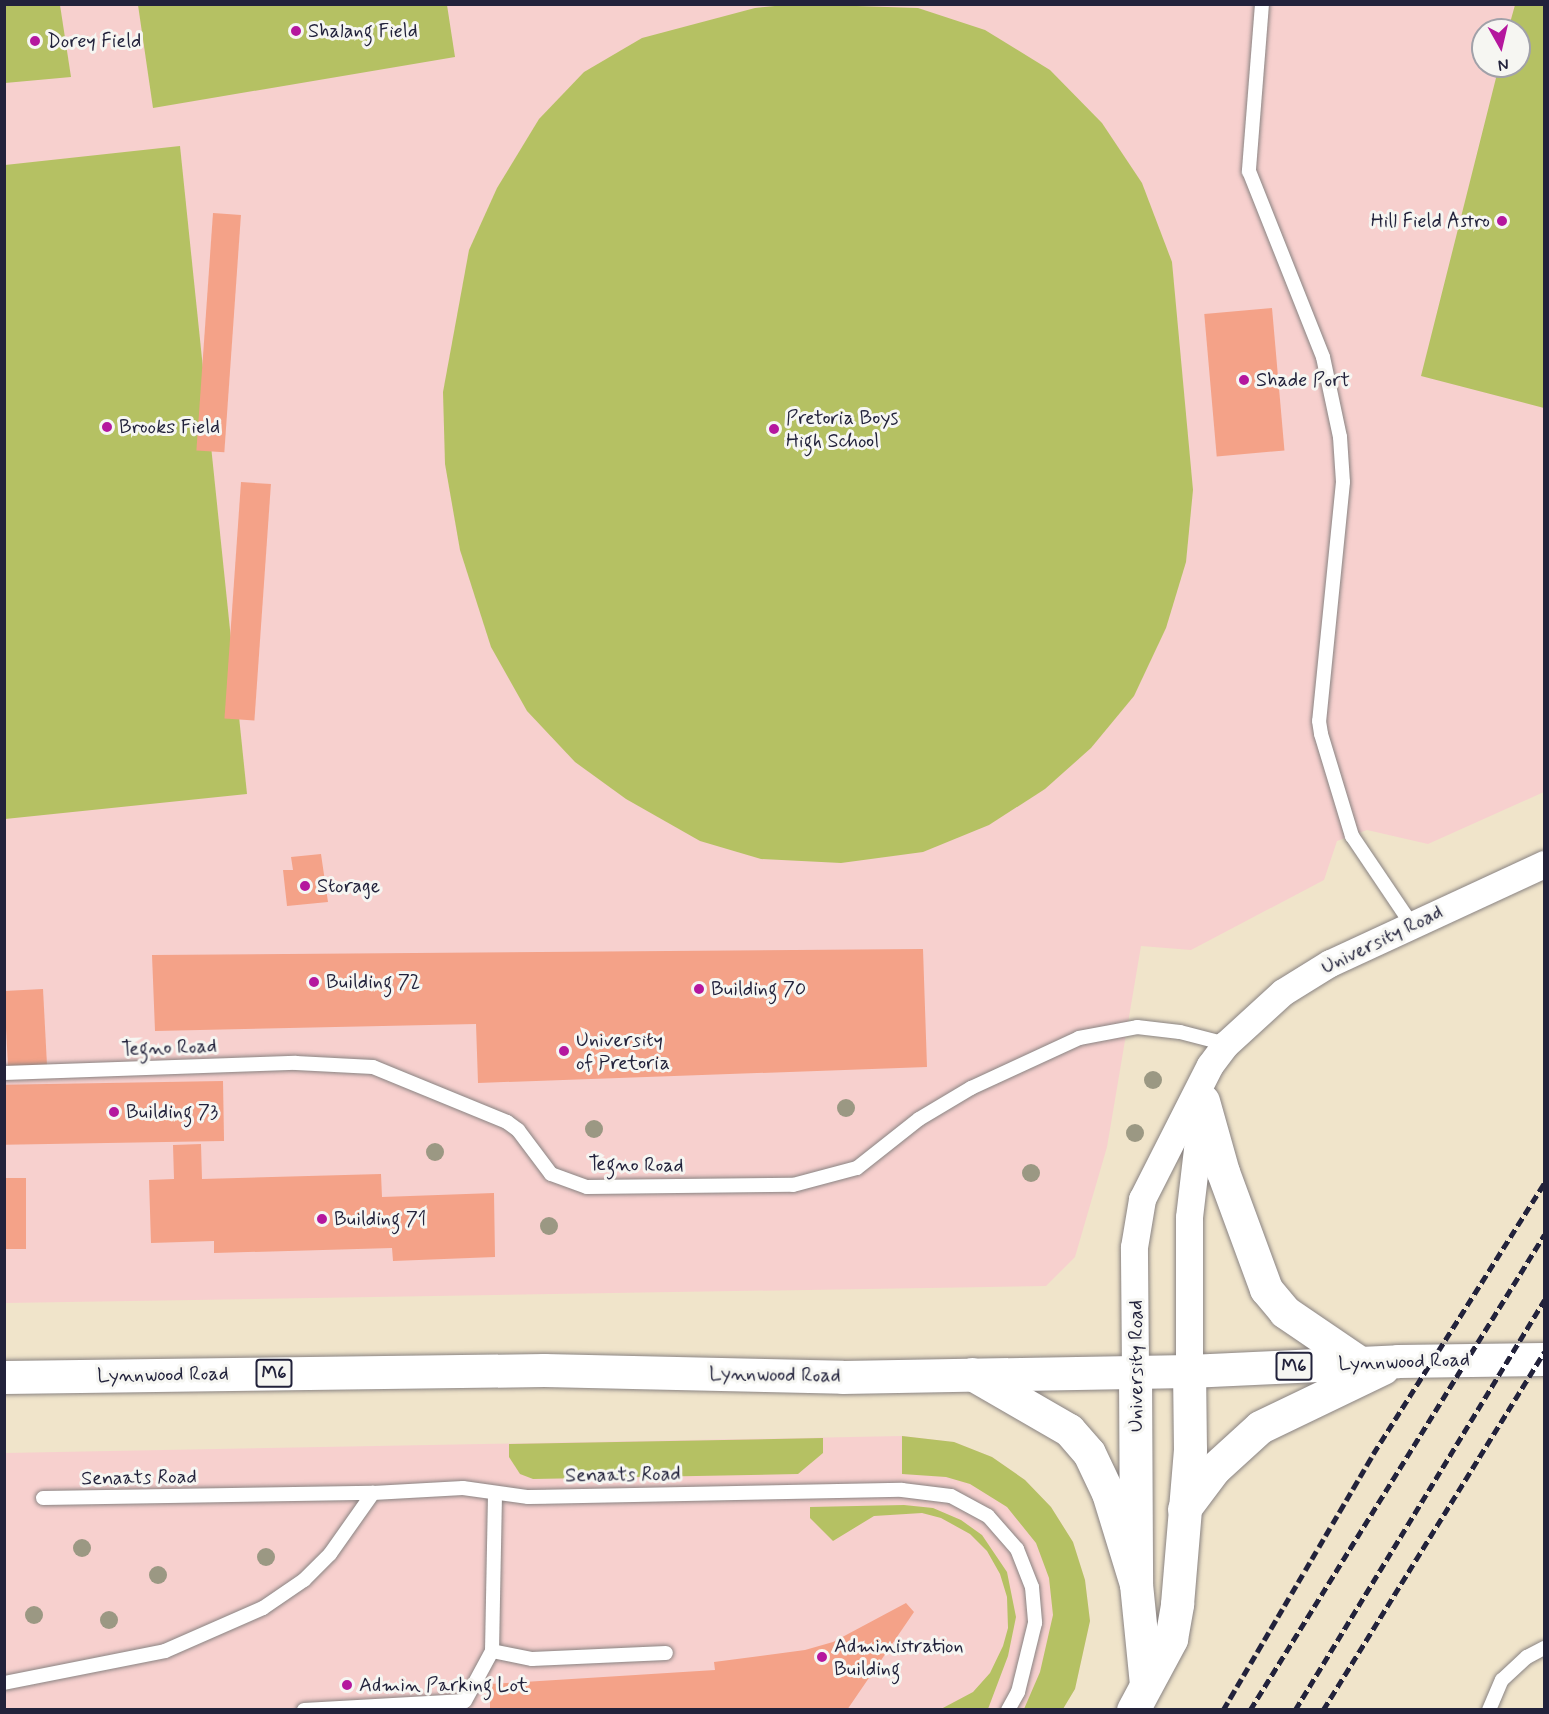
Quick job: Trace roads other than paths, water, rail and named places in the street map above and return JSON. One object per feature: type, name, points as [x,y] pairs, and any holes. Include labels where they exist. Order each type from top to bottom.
[{"type":"main road","points":[[1203,1101],[1223,1172],[1266,1289],[1285,1312],[1360,1363]]},
{"type":"main road","name":"Lynnwood Road","points":[[4,1377],[544,1370],[842,1377],[1135,1370],[1189,1371],[1398,1361],[1545,1359]]},
{"type":"main road","points":[[1184,1509],[1214,1469],[1260,1427],[1398,1361]]},
{"type":"main road","name":"University Road","points":[[1135,1370],[1139,1697]]},
{"type":"main road","name":"University Road","points":[[1139,1697],[1171,1639],[1181,1574],[1184,1509],[1191,1450],[1189,1371]]},
{"type":"main road","points":[[972,1374],[1069,1430],[1089,1453],[1108,1493],[1136,1584]]},
{"type":"street","name":"University Road","points":[[1135,1370],[1134,1247],[1142,1199],[1218,1054],[1283,992],[1330,963],[1545,864]]},
{"type":"street","name":"University Road","points":[[1189,1371],[1189,1217],[1203,1101],[1218,1054]]},
{"type":"lane","points":[[1262,4],[1249,171],[1323,357],[1340,437],[1343,482],[1319,721],[1321,734],[1352,836],[1412,926]]},
{"type":"lane","name":"Tegno Road","points":[[4,1073],[296,1063],[373,1067],[507,1122],[518,1130],[551,1174],[587,1187],[793,1185],[857,1168],[920,1119],[963,1093],[1079,1038],[1137,1027],[1180,1032],[1218,1054]]},
{"type":"lane","name":"Senaats Road","points":[[43,1498],[373,1493],[463,1488],[495,1494],[902,1490],[951,1496],[988,1516],[1017,1549],[1032,1587],[1035,1623],[1018,1692],[1008,1710]]},
{"type":"lane","points":[[4,1683],[165,1651],[263,1608],[304,1580],[330,1554],[373,1493]]},
{"type":"lane","points":[[304,1710],[465,1701],[492,1651],[495,1494]]},
{"type":"lane","points":[[1489,1710],[1502,1680],[1527,1657],[1545,1648]]},
{"type":"lane","points":[[492,1651],[532,1659],[666,1653]]},
{"type":"railway","points":[[1223,1710],[1373,1454],[1544,1183]]},
{"type":"railway","points":[[1250,1710],[1544,1235]]},
{"type":"railway","points":[[1295,1710],[1544,1300]]},
{"type":"railway","points":[[1323,1710],[1544,1352]]},
{"type":"place","name":"Shalang Field","points":[[296,31]]},
{"type":"place","name":"Dorey Field","points":[[35,41]]},
{"type":"place","name":"Hill Field Astro","points":[[1502,221]]},
{"type":"place","name":"Shade Port","points":[[1244,380]]},
{"type":"place","name":"Brooks Field","points":[[107,427]]},
{"type":"place","name":"Pretoria Boys High School","points":[[774,429]]},
{"type":"place","name":"Storage","points":[[305,886]]},
{"type":"place","name":"Building 72","points":[[314,982]]},
{"type":"place","name":"Building 70","points":[[699,989]]},
{"type":"place","name":"University of Pretoria","points":[[564,1051]]},
{"type":"place","name":"Building 73","points":[[114,1112]]},
{"type":"place","name":"Building 71","points":[[322,1219]]},
{"type":"place","name":"Administration Building","points":[[822,1657]]},
{"type":"place","name":"Admin Parking Lot","points":[[347,1685]]}]
